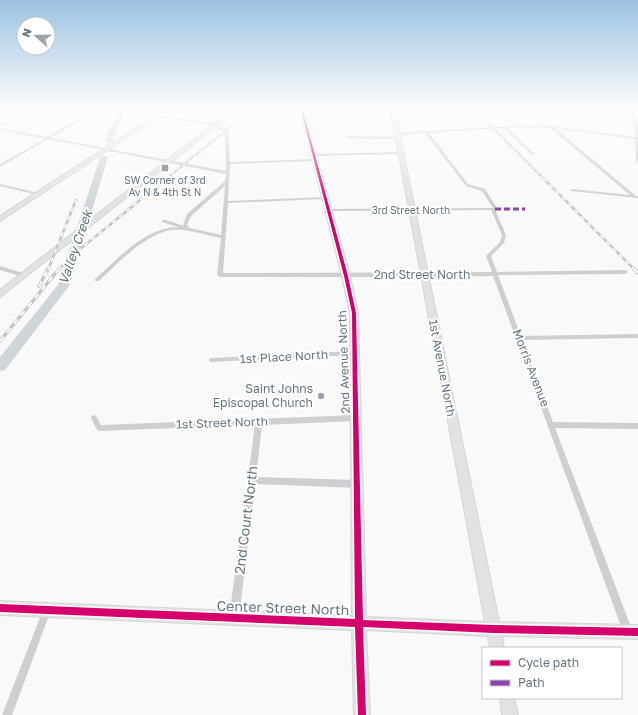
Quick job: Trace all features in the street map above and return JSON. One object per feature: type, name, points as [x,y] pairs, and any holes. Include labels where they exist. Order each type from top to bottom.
[{"type":"main road","points":[[0,294],[196,140]]},
{"type":"street","points":[[0,166],[46,140]]},
{"type":"street","points":[[55,140],[228,174]]},
{"type":"street","points":[[0,219],[122,140]]},
{"type":"street","points":[[164,221],[188,229],[222,237],[228,174],[227,140]]},
{"type":"street","name":"2nd Avenue North","points":[[311,140],[346,276],[354,313],[362,715]]},
{"type":"street","name":"1st Avenue North","points":[[398,140],[497,647]]},
{"type":"street","name":"Morris Avenue","points":[[432,140],[467,185],[484,190],[495,210],[504,235],[502,242],[488,256],[633,632]]},
{"type":"street","points":[[518,140],[532,154]]},
{"type":"street","points":[[567,140],[636,197]]},
{"type":"street","points":[[637,140],[638,162]]},
{"type":"street","points":[[228,163],[401,153]]},
{"type":"street","points":[[188,229],[185,225],[189,216],[227,182]]},
{"type":"street","points":[[0,186],[38,194]]},
{"type":"street","points":[[572,190],[636,197]]},
{"type":"street","points":[[225,202],[325,198]]},
{"type":"street","name":"3rd Street North","points":[[328,210],[495,210]]},
{"type":"street","points":[[98,280],[134,248],[155,234],[170,229],[188,229]]},
{"type":"street","name":"2nd Street North","points":[[222,237],[220,275],[346,276],[625,272]]},
{"type":"street","points":[[0,268],[24,275]]},
{"type":"street","points":[[520,338],[638,336]]},
{"type":"street","name":"1st Place North","points":[[212,360],[355,353]]},
{"type":"street","name":"1st Street North","points":[[94,418],[99,428],[357,418]]},
{"type":"street","name":"2nd Court North","points":[[234,618],[259,422]]},
{"type":"street","points":[[553,425],[638,426]]},
{"type":"street","points":[[252,480],[358,484]]},
{"type":"street","name":"Center Street North","points":[[0,608],[493,629],[633,632]]},
{"type":"street","points":[[7,715],[47,610]]},
{"type":"street","points":[[507,699],[510,715]]},
{"type":"waterway","name":"Valley Creek","points":[[0,366],[63,286],[104,157]]},
{"type":"railway","points":[[166,179],[214,140]]},
{"type":"railway","points":[[505,140],[638,273]]},
{"type":"railway","points":[[59,269],[79,250],[167,178]]},
{"type":"railway","points":[[48,270],[76,200]]},
{"type":"railway","points":[[39,286],[48,269]]},
{"type":"railway","points":[[0,341],[59,269]]},
{"type":"marked path","points":[[495,209],[525,209]]},
{"type":"cycle path","points":[[310,140],[346,276],[354,313],[362,715]]},
{"type":"cycle path","points":[[0,608],[493,629],[638,632]]},
{"type":"place","name":"SW Corner of 3rd Av N & 4th St N","points":[[165,168]]},
{"type":"place","name":"Saint Johns Episcopal Church","points":[[321,396]]}]
